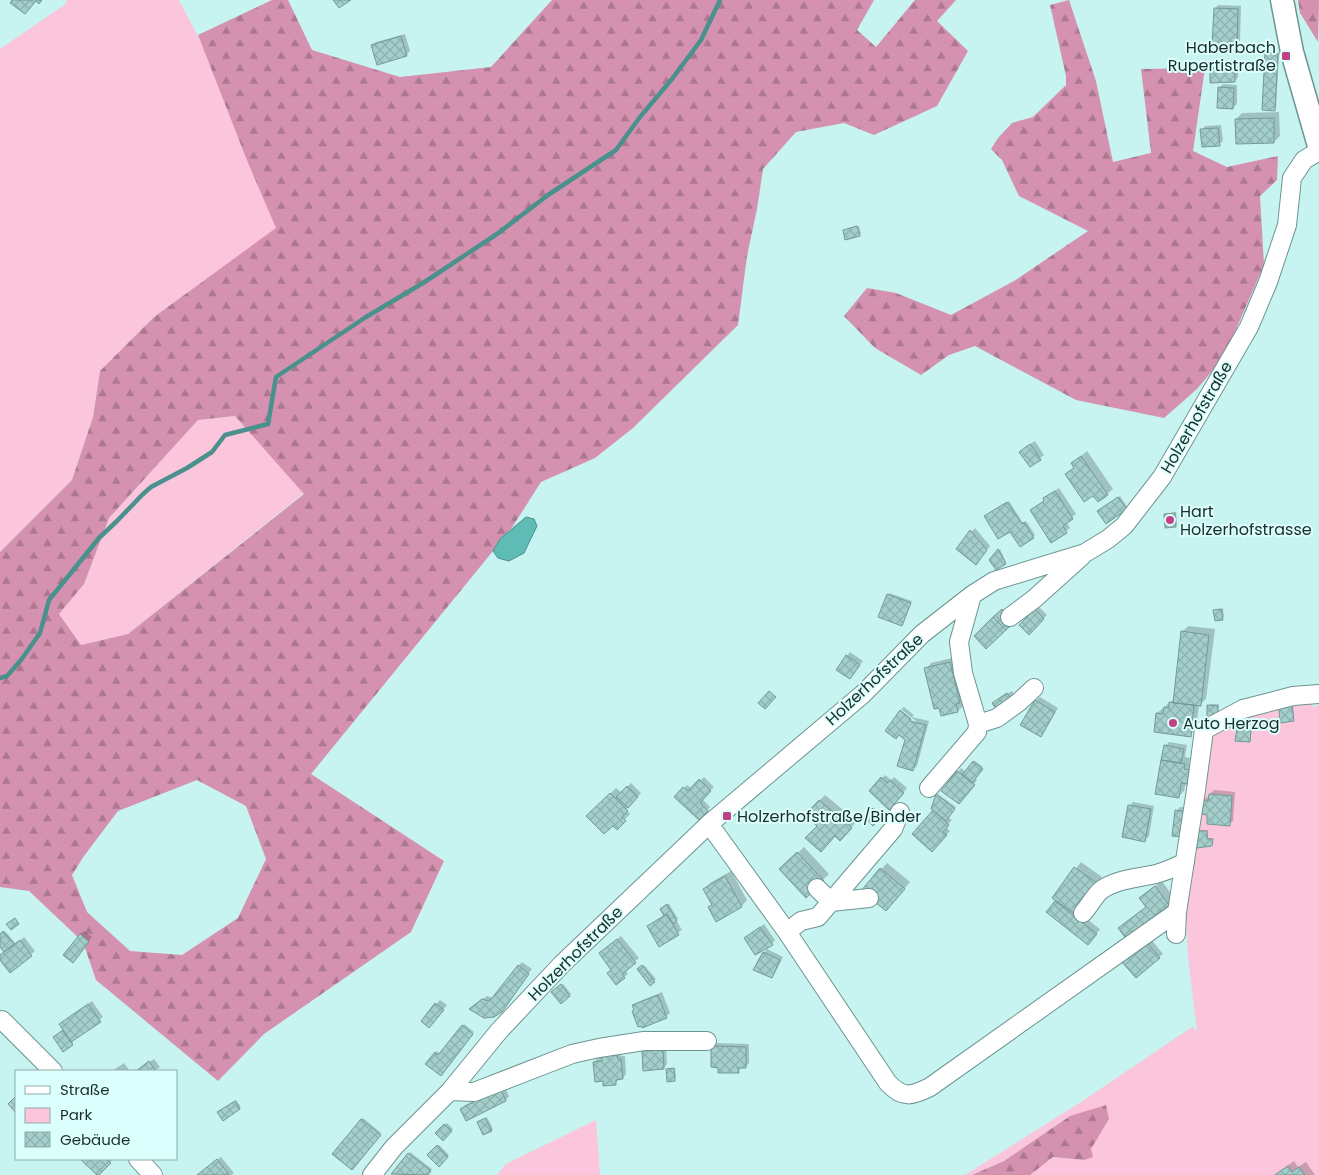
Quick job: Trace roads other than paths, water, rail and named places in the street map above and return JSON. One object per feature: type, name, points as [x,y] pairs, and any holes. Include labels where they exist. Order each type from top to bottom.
[{"type":"main road","points":[[1282,0],[1292,52],[1319,146]]},
{"type":"street","name":"Holzerhofstraße","points":[[372,1175],[394,1147],[450,1091],[499,1031],[562,964],[709,824],[862,694],[922,634],[972,595],[994,581],[1085,553],[1108,539],[1124,526],[1162,477],[1249,326],[1268,282],[1287,225],[1292,178],[1304,160],[1319,151]]},
{"type":"street","points":[[1010,616],[1034,599],[1085,553]]},
{"type":"street","points":[[929,788],[977,732],[978,724],[963,672],[959,642],[972,595]]},
{"type":"street","points":[[978,724],[997,718],[1034,688]]},
{"type":"street","points":[[1176,934],[1177,912],[1204,730],[1243,709],[1293,696],[1319,694]]},
{"type":"street","points":[[787,932],[801,921],[818,917],[893,829],[900,812]]},
{"type":"street","points":[[709,824],[787,932],[888,1083],[897,1092],[916,1094],[930,1087],[1177,912]]},
{"type":"street","points":[[1083,913],[1100,892],[1109,886],[1132,878],[1158,874],[1185,862]]},
{"type":"street","points":[[817,888],[831,902]]},
{"type":"street","points":[[831,902],[869,898]]},
{"type":"street","points":[[2,1020],[52,1070]]},
{"type":"street","points":[[450,1091],[474,1092],[572,1054],[599,1048],[644,1041],[707,1041]]},
{"type":"street","points":[[139,1160],[153,1175]]},
{"type":"water","points":[[526,517],[534,519],[537,526],[524,553],[509,561],[498,558],[493,551],[500,539]]},
{"type":"waterway","points":[[0,678],[7,676],[40,633],[49,600],[99,538],[143,494],[151,487],[212,452],[225,435],[268,424],[276,377],[497,234],[548,195],[616,150],[701,40],[720,0]]},
{"type":"place","name":"Haberbach Rupertistraße","points":[[1286,56]]},
{"type":"place","name":"Hart Holzerhofstrasse","points":[[1170,520]]},
{"type":"place","name":"Auto Herzog","points":[[1173,723]]},
{"type":"place","name":"Holzerhofstraße/Binder","points":[[727,816]]}]
